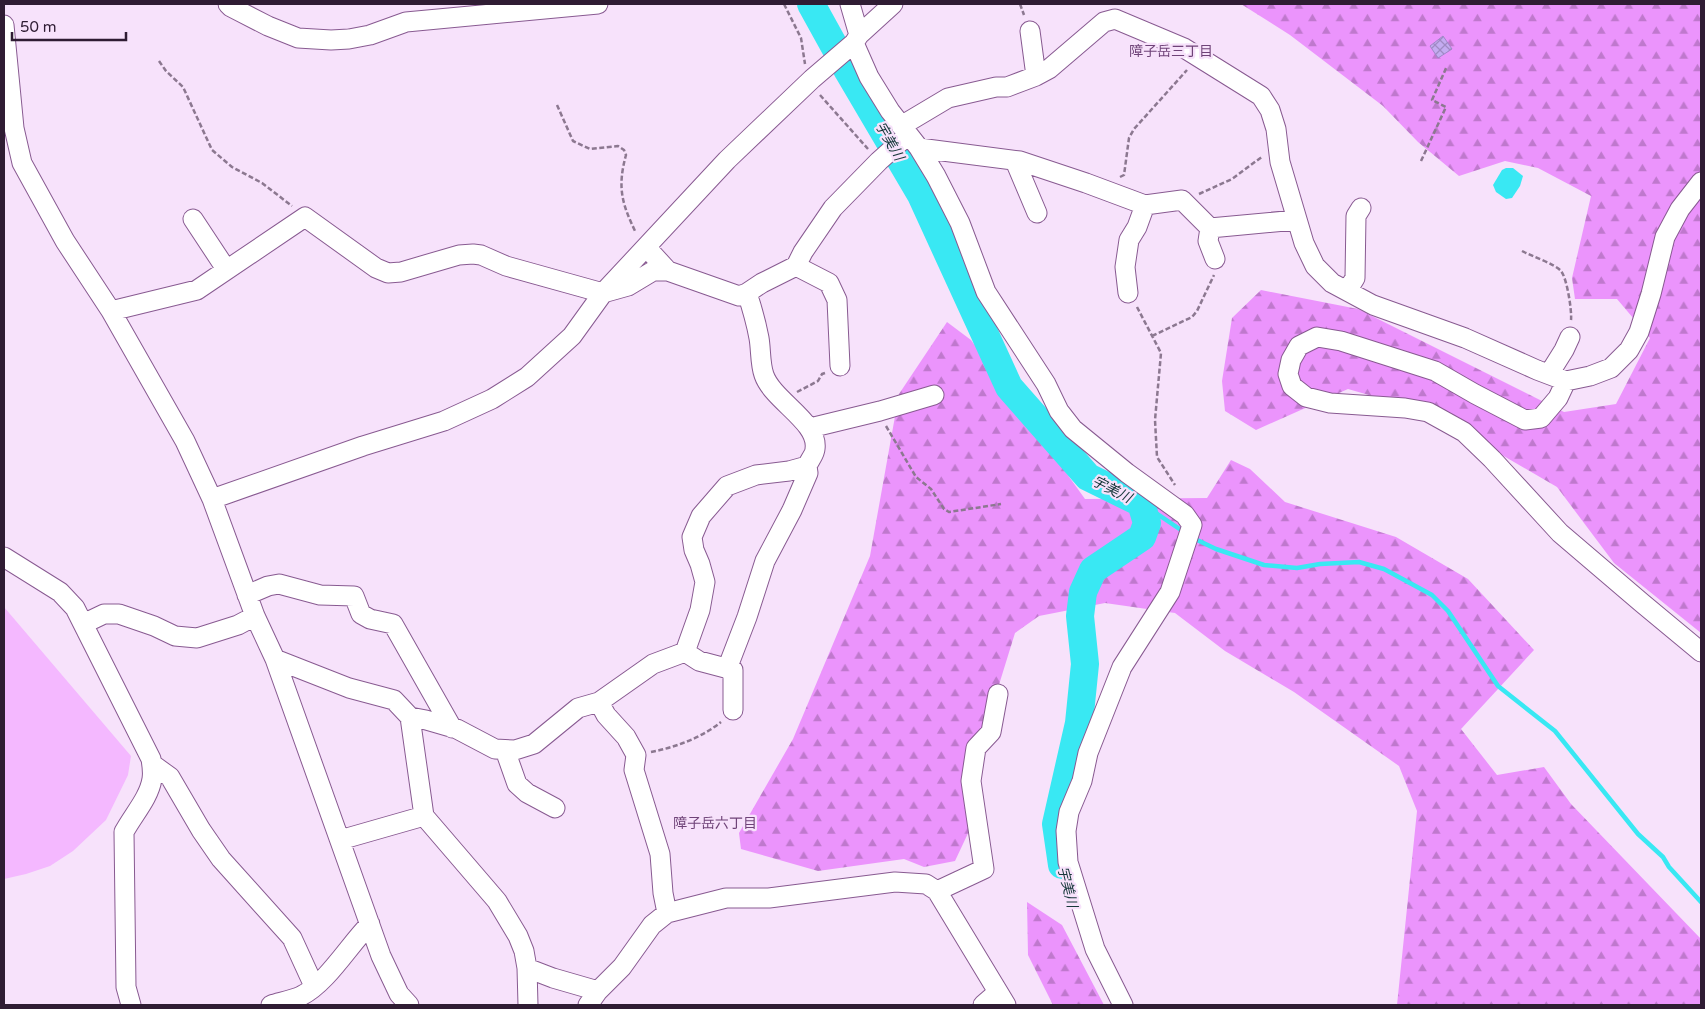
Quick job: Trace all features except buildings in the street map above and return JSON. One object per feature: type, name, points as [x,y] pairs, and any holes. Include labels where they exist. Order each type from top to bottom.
[{"type":"street","points":[[228,4],[268,26],[298,38],[331,40],[370,35],[406,22],[598,4]]},
{"type":"street","points":[[850,4],[854,42],[868,77],[936,176],[960,223],[986,292],[1046,384],[1059,411],[1073,429],[1127,473],[1185,516],[1192,526],[1170,592],[1122,667],[1088,753],[1082,781],[1068,812],[1066,831],[1068,862],[1094,949],[1123,1005]]},
{"type":"street","points":[[212,499],[444,420],[492,399],[527,377],[572,336],[603,293],[727,160],[893,4]]},
{"type":"street","points":[[110,311],[197,290],[305,217],[376,268],[388,273],[401,272],[459,255],[472,254],[506,266],[603,293],[628,286],[653,271],[668,271],[739,296],[796,266],[803,252],[833,208],[881,159],[908,137],[948,98],[996,87],[1008,87],[1036,76],[1049,69],[1104,22],[1115,19],[1184,48],[1261,96],[1270,110],[1276,129],[1280,162],[1304,243],[1315,266],[1332,283],[1373,305],[1465,338],[1558,378],[1590,376],[1611,368],[1629,350],[1639,332],[1651,294],[1665,237],[1680,210],[1701,182]]},
{"type":"street","points":[[4,25],[11,152],[22,163],[65,241],[110,311],[185,441],[212,499],[255,616],[275,659],[382,956],[399,994],[409,1005]]},
{"type":"street","points":[[1030,31],[1036,76]]},
{"type":"street","points":[[908,137],[1015,161],[1145,205],[1182,200],[1210,228]]},
{"type":"street","points":[[1015,161],[1037,213]]},
{"type":"street","points":[[1128,293],[1125,267],[1130,240],[1145,205]]},
{"type":"street","points":[[1347,291],[1355,278],[1356,216],[1361,208]]},
{"type":"street","points":[[193,219],[226,269]]},
{"type":"street","points":[[1210,228],[1296,220]]},
{"type":"street","points":[[1210,228],[1208,240],[1215,259]]},
{"type":"street","points":[[646,246],[668,271]]},
{"type":"street","points":[[796,266],[829,283],[838,300],[840,366]]},
{"type":"street","points":[[727,669],[747,617],[765,561],[792,510],[808,473],[807,466],[816,449],[810,428],[802,418],[773,392],[764,375],[755,319],[747,293]]},
{"type":"street","points":[[1570,337],[1564,350],[1558,378],[1558,398],[1541,418],[1525,420],[1435,371],[1341,341],[1317,337],[1299,346],[1291,360],[1288,374],[1292,386],[1306,397],[1330,402],[1405,408],[1428,412],[1464,432],[1492,459],[1560,533],[1701,652]]},
{"type":"street","points":[[810,428],[877,412],[934,395]]},
{"type":"street","points":[[410,717],[452,728],[495,749],[515,750],[534,744],[578,708],[599,702],[653,664],[685,652],[700,610],[705,582],[694,550],[692,537],[701,516],[727,486],[756,475],[789,471],[807,466]]},
{"type":"street","points":[[4,557],[60,592],[75,608],[151,759],[152,778],[148,795],[124,832],[126,987],[131,1005]]},
{"type":"street","points":[[247,595],[268,586],[279,584],[320,595],[354,596],[361,614],[370,619],[393,624],[452,728]]},
{"type":"street","points":[[83,624],[104,614],[119,614],[154,626],[175,636],[197,638],[238,625],[255,616]]},
{"type":"street","points":[[685,652],[699,660],[733,670],[732,710]]},
{"type":"street","points":[[275,659],[350,688],[394,700],[410,717],[424,816],[497,901],[518,936],[524,951],[527,968],[528,1005]]},
{"type":"street","points":[[936,891],[984,869],[971,781],[976,748],[991,732],[998,694]]},
{"type":"street","points":[[599,702],[606,715],[626,737],[636,755],[634,770],[660,854],[667,913]]},
{"type":"street","points":[[505,750],[517,784],[527,793],[556,808]]},
{"type":"street","points":[[152,764],[170,777],[200,830],[221,859],[271,912],[292,938],[314,986]]},
{"type":"street","points":[[340,840],[424,816]]},
{"type":"street","points":[[527,968],[593,998],[622,967],[652,925],[667,913],[726,898],[769,898],[895,882],[926,884],[936,891],[1002,999],[983,1005]]},
{"type":"street","points":[[271,1005],[301,996],[325,978],[370,924]]},
{"type":"path","points":[[784,4],[801,38],[811,81],[881,159]]},
{"type":"path","points":[[1104,190],[1106,186],[1124,175],[1129,138],[1134,129],[1199,58]]},
{"type":"path","points":[[159,61],[186,92],[212,150],[232,167],[262,183],[305,217]]},
{"type":"path","points":[[1421,160],[1446,107],[1432,100],[1447,66]]},
{"type":"path","points":[[557,105],[573,141],[590,149],[618,146],[624,150],[626,155],[621,190],[626,212],[637,234],[646,246]]},
{"type":"path","points":[[1184,201],[1232,179],[1266,154],[1278,150]]},
{"type":"path","points":[[1522,251],[1560,270],[1564,276],[1572,313],[1570,337]]},
{"type":"path","points":[[1152,336],[1192,317],[1197,311],[1215,272],[1215,259]]},
{"type":"path","points":[[1128,293],[1161,353],[1155,420],[1157,457],[1178,491]]},
{"type":"path","points":[[783,400],[818,381],[822,374],[840,366]]},
{"type":"path","points":[[877,412],[916,477],[931,489],[948,512],[1001,504]]},
{"type":"path","points":[[636,755],[669,749],[695,739],[720,723],[732,710]]},
{"type":"green space","points":[[1241,4],[1701,4],[1701,633],[1614,563],[1557,487],[1428,412],[1348,389],[1256,430],[1225,411],[1222,381],[1232,318],[1261,290],[1358,309],[1564,412],[1616,404],[1650,338],[1617,299],[1575,299],[1572,278],[1591,196],[1538,168],[1505,161],[1459,176],[1418,142],[1383,106],[1290,35]]},
{"type":"green space","points":[[947,322],[971,340],[1085,499],[1207,498],[1231,460],[1250,469],[1285,502],[1396,537],[1468,579],[1534,650],[1461,729],[1497,775],[1544,767],[1571,804],[1701,939],[1701,1005],[1397,1005],[1417,811],[1399,766],[1294,692],[1225,651],[1175,613],[1105,603],[1039,616],[1015,633],[972,772],[970,829],[955,861],[924,867],[904,859],[818,871],[741,849],[739,833],[793,739],[870,556],[899,394]]},
{"type":"green space","points":[[1027,902],[1062,925],[1104,1005],[1053,1005],[1028,955]]},
{"type":"shaded area","points":[[4,607],[131,756],[128,775],[106,820],[73,851],[50,866],[4,879]]},
{"type":"water","points":[[1513,168],[1523,176],[1520,186],[1512,198],[1506,199],[1496,192],[1493,185],[1502,170]]},
{"type":"waterway","name":"宇美川","points":[[811,4],[921,195],[1009,387],[1088,477],[1141,503],[1147,523],[1142,537],[1093,570],[1083,592],[1080,616],[1085,664],[1079,723],[1056,824],[1062,865]]},
{"type":"waterway","points":[[1141,503],[1184,532]]},
{"type":"waterway","points":[[1193,538],[1216,549],[1264,565],[1297,568],[1320,564],[1359,562],[1384,569],[1432,595],[1448,611],[1498,686],[1555,731],[1638,834],[1663,857],[1669,867],[1701,902]]},
{"type":"district","name":"障子岳三丁目","points":[[1171,51]]},
{"type":"district","name":"障子岳六丁目","points":[[715,823]]}]
